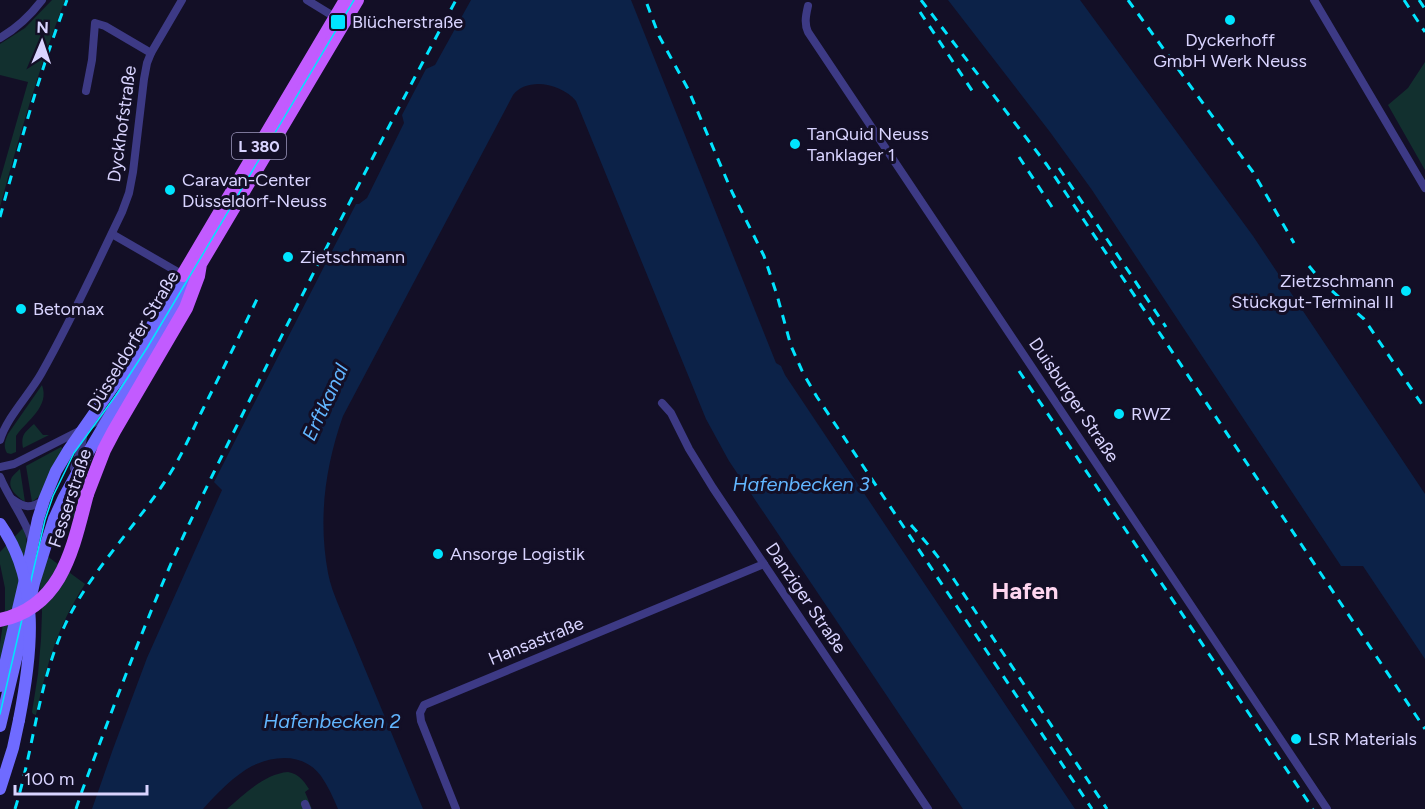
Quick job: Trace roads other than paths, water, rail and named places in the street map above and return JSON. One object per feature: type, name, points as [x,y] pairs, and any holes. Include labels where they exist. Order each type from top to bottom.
[{"type":"main road","name":"Düsseldorfer Straße","points":[[0,726],[34,583],[54,519],[64,497],[340,20],[345,0]]},
{"type":"main road","name":"Düsseldorfer Straße","points":[[0,686],[32,542],[44,500],[56,471],[83,428],[128,365],[340,20],[357,0]]},
{"type":"main road","name":"Fesserstraße","points":[[0,620],[21,614],[33,606],[53,588],[62,574],[87,494],[104,450],[186,309],[200,264]]},
{"type":"main road","points":[[0,524],[22,568],[30,615],[29,652],[20,720],[0,789]]},
{"type":"street","points":[[0,38],[23,22],[42,0]]},
{"type":"street","name":"Dyckhofstraße","points":[[0,440],[7,424],[39,377],[56,346],[122,212],[131,183],[145,69],[151,53],[183,0]]},
{"type":"street","points":[[1314,0],[1425,188]]},
{"type":"street","points":[[313,1],[340,20]]},
{"type":"street","name":"Duisburger Straße","points":[[808,6],[805,19],[808,32],[1327,809]]},
{"type":"street","name":"Dyckhofstraße","points":[[86,91],[92,60],[95,23],[105,26],[151,53]]},
{"type":"street","points":[[112,234],[183,275]]},
{"type":"street","name":"Danziger Straße","points":[[662,403],[671,413],[689,449],[713,488],[927,809]]},
{"type":"street","points":[[0,467],[14,464],[97,421],[114,408]]},
{"type":"street","points":[[64,497],[81,448],[83,428]]},
{"type":"street","points":[[0,477],[32,542]]},
{"type":"street","points":[[10,497],[28,507],[36,506],[44,500]]},
{"type":"street","name":"Hansastraße","points":[[456,809],[421,721],[420,713],[424,705],[764,564]]},
{"type":"water","points":[[471,0],[631,0],[776,363],[781,366],[1075,809],[963,809],[729,461],[706,419],[576,101],[562,90],[545,84],[536,84],[519,89],[513,95],[343,416],[332,454],[325,493],[325,553],[330,581],[423,809],[338,809],[326,784],[314,769],[298,760],[279,758],[261,762],[239,774],[203,809],[92,809],[147,658],[222,490],[214,482],[356,204],[367,198],[404,123],[402,115],[426,69],[435,65]]},
{"type":"water","points":[[948,0],[1080,0],[1253,236],[1425,494],[1425,659],[1363,566],[1341,566],[1092,190]]},
{"type":"tram line","points":[[0,714],[45,520],[53,496],[74,453],[147,348],[354,0]]},
{"type":"railway","points":[[0,217],[39,81],[67,0]]},
{"type":"railway","points":[[76,809],[137,645],[185,533],[317,266],[456,0]]},
{"type":"railway","points":[[921,0],[1047,165],[1425,729]]},
{"type":"railway","points":[[1128,0],[1253,172],[1294,243]]},
{"type":"railway","points":[[1404,0],[1425,32]]},
{"type":"railway","points":[[1419,0],[1425,9]]},
{"type":"railway","points":[[647,4],[659,36],[688,89],[732,192],[764,256],[791,346],[803,373],[1092,809]]},
{"type":"railway","points":[[920,12],[973,92]]},
{"type":"railway","points":[[1019,157],[1052,207]]},
{"type":"railway","points":[[1059,168],[1166,327]]},
{"type":"railway","points":[[1309,266],[1323,283],[1364,319],[1425,409]]},
{"type":"railway","points":[[15,809],[48,670],[65,625],[88,585],[145,510],[175,465],[258,297]]},
{"type":"railway","points":[[1019,371],[1313,809]]},
{"type":"railway","points":[[911,525],[945,566],[1107,809]]},
{"type":"place","name":"Dyckerhoff GmbH Werk Neuss","points":[[1230,20]]},
{"type":"place","name":"Blücherstraße","points":[[338,22]]},
{"type":"place","name":"TanQuid Neuss Tanklager 1","points":[[795,144]]},
{"type":"place","name":"Caravan-Center Düsseldorf-Neuss","points":[[170,190]]},
{"type":"place","name":"Zietschmann","points":[[288,257]]},
{"type":"place","name":"Zietzschmann Stückgut-Terminal II","points":[[1406,291]]},
{"type":"place","name":"Betomax","points":[[21,309]]},
{"type":"place","name":"RWZ","points":[[1119,414]]},
{"type":"place","name":"Ansorge Logistik","points":[[438,554]]},
{"type":"place","name":"LSR Materials","points":[[1296,739]]},
{"type":"district","name":"Hafen","points":[[1025,591]]},
{"type":"water label","name":"Erftkanal","points":[[325,402]]},
{"type":"water label","name":"Hafenbecken 3","points":[[801,484]]},
{"type":"water label","name":"Hafenbecken 2","points":[[332,721]]}]
